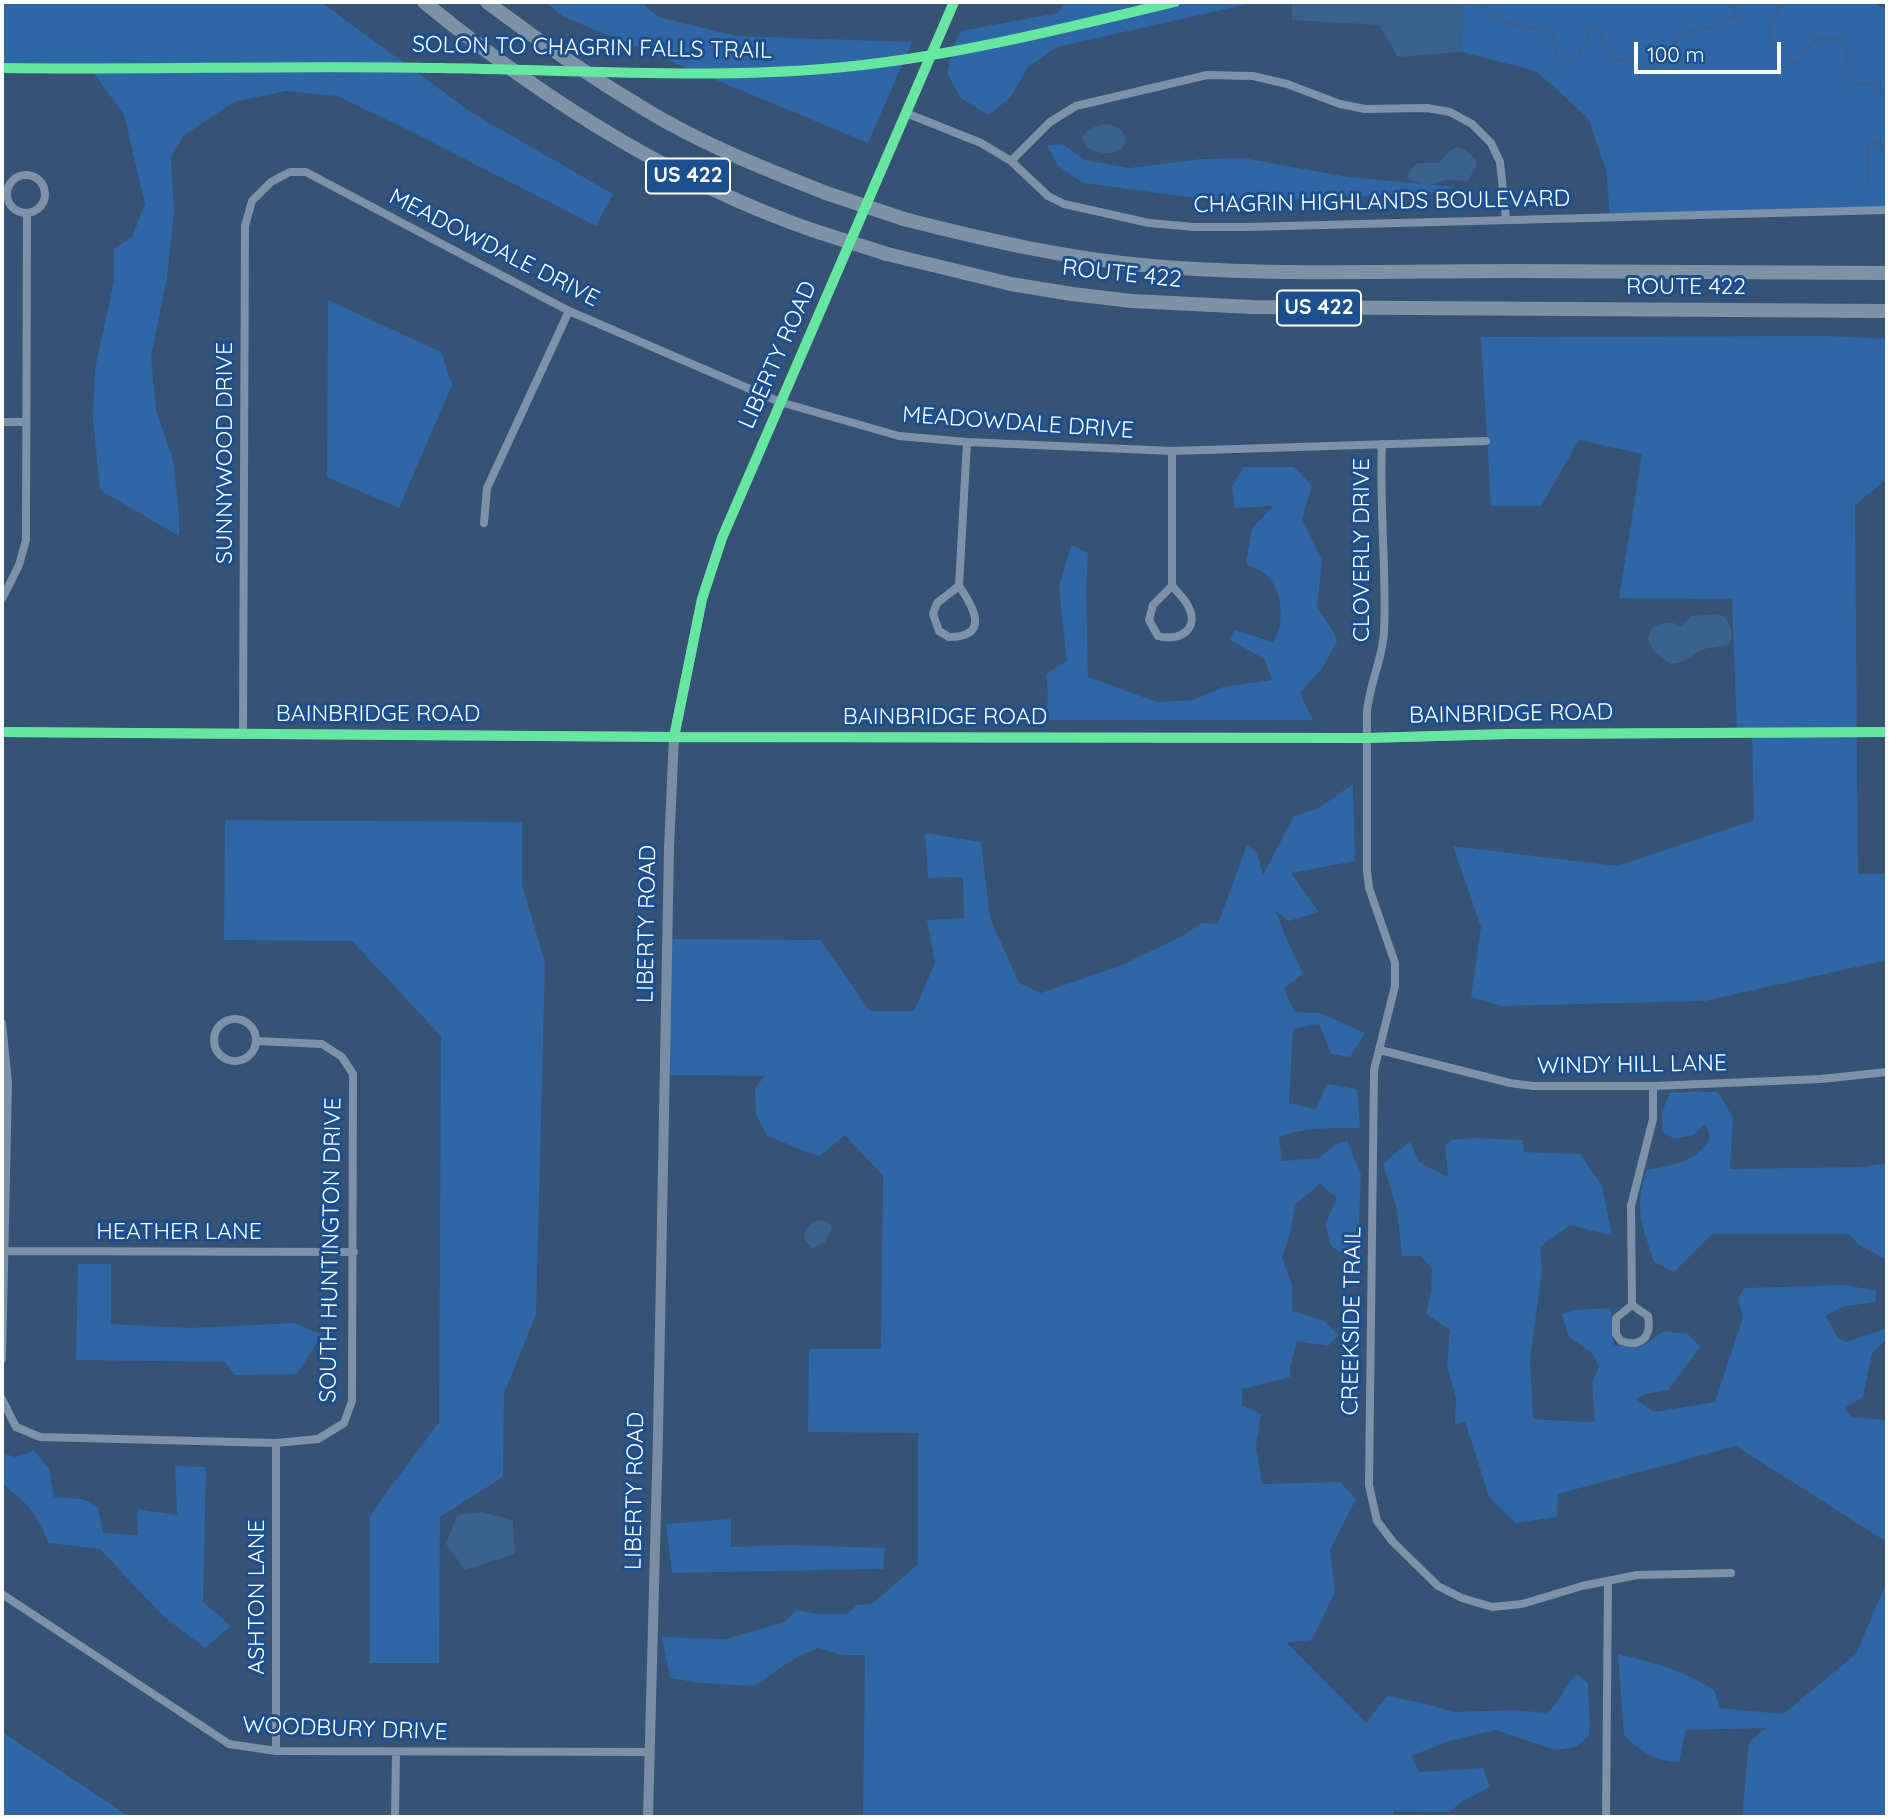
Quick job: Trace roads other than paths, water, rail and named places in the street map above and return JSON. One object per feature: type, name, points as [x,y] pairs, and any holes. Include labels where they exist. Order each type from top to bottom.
[{"type":"highway","name":"ROUTE 422","points":[[424,2],[474,43],[570,111],[667,166],[766,214],[887,254],[1011,284],[1072,294],[1252,307],[1887,311]]},
{"type":"highway","name":"ROUTE 422","points":[[488,2],[543,44],[648,111],[763,168],[825,193],[904,219],[1062,255],[1153,266],[1329,271],[1887,273]]},
{"type":"street","name":"LIBERTY ROAD","points":[[648,1817],[668,860],[674,737],[702,599],[722,538],[954,2]]},
{"type":"street","points":[[1011,161],[1050,122],[1076,106],[1207,75],[1253,76],[1287,84],[1340,104],[1365,109],[1427,108],[1450,112],[1472,124],[1491,143],[1500,162],[1506,219]]},
{"type":"street","name":"CHAGRIN HIGHLANDS BOULEVARD","points":[[906,113],[981,143],[1011,161],[1048,197],[1064,204],[1149,223],[1195,227],[1248,227],[1887,210]]},
{"type":"street","name":"MEADOWDALE DRIVE","points":[[271,182],[290,172],[306,172],[569,311],[780,402],[899,436],[967,442],[1172,451],[1486,442]]},
{"type":"street","points":[[28,175],[39,181],[45,198],[38,209],[27,214],[10,206],[6,194],[10,182],[28,175]]},
{"type":"street","name":"SUNNYWOOD DRIVE","points":[[243,734],[244,226],[252,201],[271,182]]},
{"type":"street","points":[[2,598],[19,565],[26,540],[27,214]]},
{"type":"street","points":[[484,523],[487,488],[569,311]]},
{"type":"street","points":[[2,422],[26,422]]},
{"type":"street","points":[[959,586],[937,603],[933,614],[939,631],[949,637],[965,635],[972,629],[975,621],[973,606],[959,586],[967,442]]},
{"type":"street","name":"CLOVERLY DRIVE","points":[[1367,738],[1368,693],[1379,667],[1384,633],[1382,444]]},
{"type":"street","points":[[1172,451],[1172,586],[1187,604],[1192,619],[1184,633],[1176,638],[1167,638],[1158,636],[1149,620],[1153,604],[1172,586]]},
{"type":"street","name":"BAINBRIDGE ROAD","points":[[2,732],[1367,738],[1508,734],[1887,732]]},
{"type":"street","name":"CREEKSIDE TRAIL","points":[[1367,738],[1369,888],[1395,963],[1395,986],[1374,1070],[1369,1485],[1377,1521],[1393,1542],[1438,1586],[1492,1607],[1522,1604],[1608,1581],[1650,1574],[1731,1573]]},
{"type":"street","points":[[240,1020],[250,1025],[257,1041],[252,1054],[235,1062],[224,1060],[215,1050],[213,1038],[223,1022],[240,1020]]},
{"type":"street","points":[[2,1023],[8,1083],[2,1359]]},
{"type":"street","name":"SOUTH HUNTINGTON DRIVE","points":[[2,1399],[16,1427],[40,1437],[276,1443],[318,1438],[344,1423],[352,1401],[353,1074],[342,1056],[322,1044],[257,1041]]},
{"type":"street","name":"WINDY HILL LANE","points":[[1380,1050],[1510,1083],[1533,1086],[1653,1086],[1821,1079],[1887,1072]]},
{"type":"street","points":[[1632,1305],[1631,1206],[1653,1119],[1653,1086]]},
{"type":"street","name":"HEATHER LANE","points":[[4,1251],[354,1252]]},
{"type":"street","points":[[1632,1305],[1648,1317],[1650,1324],[1647,1336],[1637,1345],[1621,1341],[1615,1327],[1616,1318],[1632,1305]]},
{"type":"street","name":"ASHTON LANE","points":[[276,1443],[276,1751]]},
{"type":"street","points":[[1606,1817],[1608,1581]]},
{"type":"street","name":"WOODBURY DRIVE","points":[[2,1594],[229,1744],[276,1751],[649,1752]]},
{"type":"street","points":[[395,1817],[396,1752]]},
{"type":"waterway","points":[[1477,2],[1509,24],[1544,30],[1554,36],[1556,57],[1564,65],[1574,63],[1591,30],[1596,28],[1615,60],[1634,62],[1662,72],[1682,66],[1675,42],[1683,32],[1722,26],[1733,16],[1737,20],[1733,2]]},
{"type":"waterway","points":[[1777,2],[1770,35],[1774,46],[1782,55],[1797,63],[1817,39],[1821,37],[1839,40],[1845,43],[1852,79],[1861,84],[1873,83],[1887,92]]},
{"type":"waterway","points":[[1868,180],[1867,146],[1876,141],[1887,149]]}]
